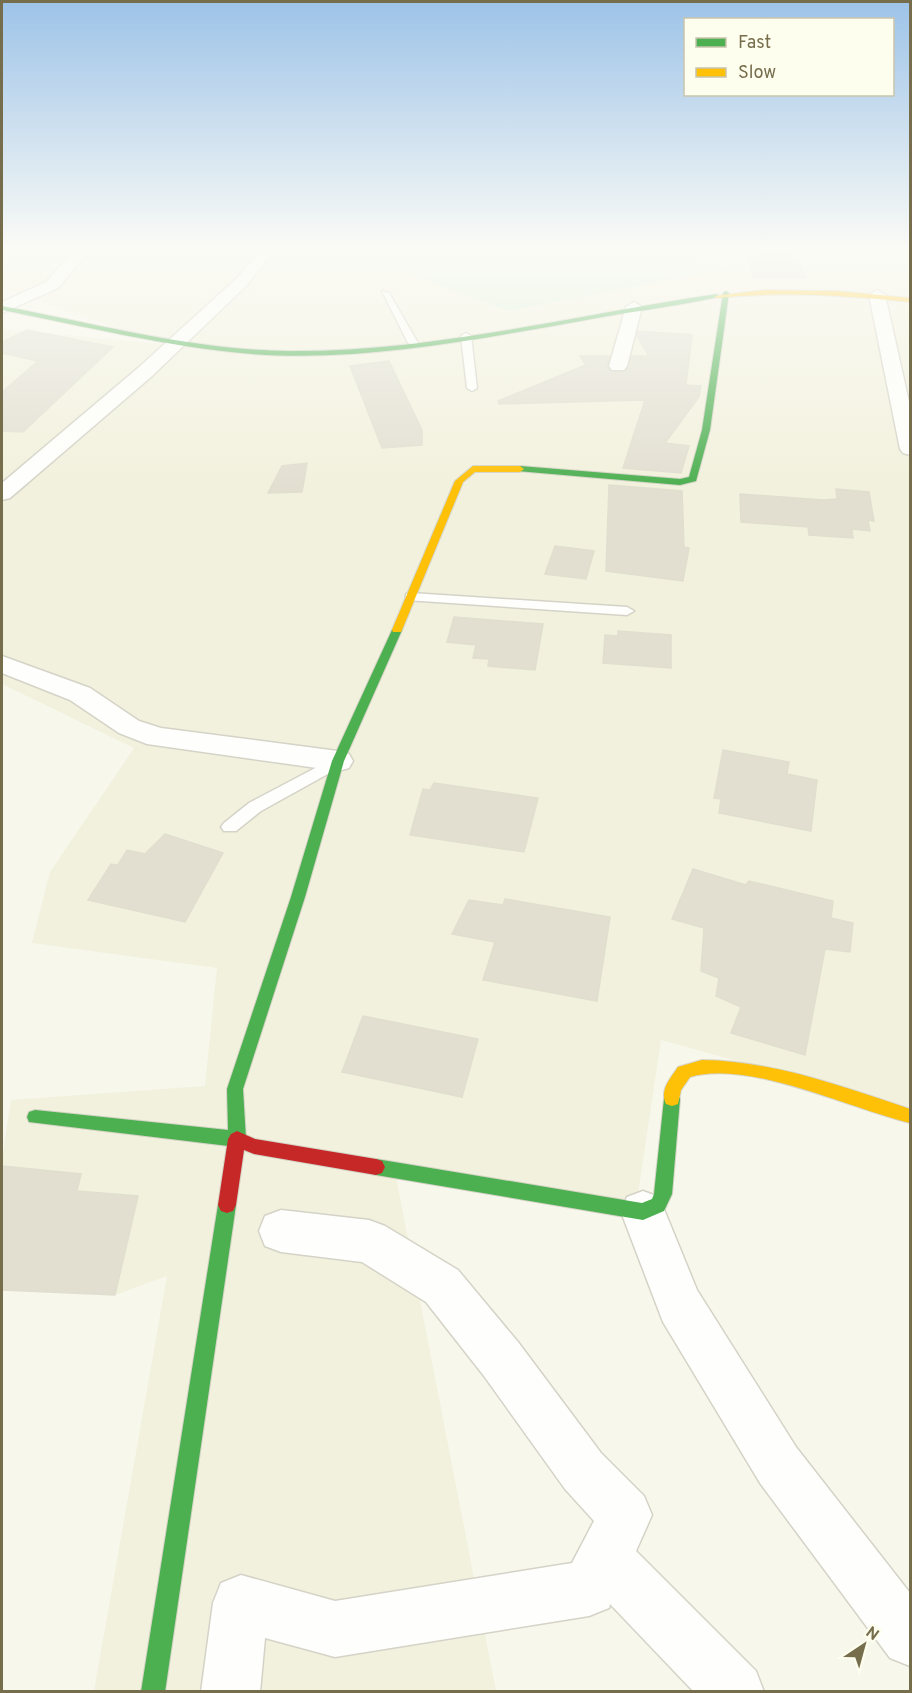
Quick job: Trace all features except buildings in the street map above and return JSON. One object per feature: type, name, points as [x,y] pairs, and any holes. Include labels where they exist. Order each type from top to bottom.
[{"type":"street","points":[[121,330],[179,341],[269,352],[298,353],[377,349],[501,330]]},
{"type":"street","points":[[2,493],[130,387],[190,330]]},
{"type":"street","points":[[618,366],[628,330]]},
{"type":"street","points":[[153,1692],[237,1139],[236,1089],[298,897],[338,761],[411,597],[459,481],[473,469],[500,467],[680,482],[694,478],[706,430],[721,330]]},
{"type":"street","points":[[885,330],[910,449]]},
{"type":"street","points":[[2,664],[80,694],[129,727],[157,737],[338,761]]},
{"type":"street","points":[[35,1117],[237,1139],[254,1146],[643,1212],[657,1205],[663,1194],[673,1089],[680,1076],[689,1068],[703,1064],[752,1070],[910,1116]]},
{"type":"street","points":[[643,1212],[680,1306],[778,1465],[910,1638]]},
{"type":"street","points":[[230,1692],[241,1603],[335,1629],[589,1588],[625,1515],[582,1471],[501,1359],[442,1286],[369,1242],[280,1231]]},
{"type":"street","points":[[604,1558],[735,1692]]},
{"type":"lane","points":[[405,330],[413,344]]},
{"type":"lane","points":[[466,336],[472,388]]},
{"type":"lane","points":[[411,597],[627,611]]},
{"type":"lane","points":[[230,827],[255,807],[338,761]]},
{"type":"shaded area","points":[[2,330],[165,344],[124,330],[910,330],[910,1109],[661,1040],[635,1214],[395,1172],[496,1691],[94,1691],[167,1276],[115,1295],[2,1290],[2,1158],[11,1100],[205,1086],[217,968],[32,943],[50,872],[134,748],[2,684]]},
{"type":"traffic: fast","points":[[114,330],[217,348],[289,353],[343,352],[397,347],[515,330]]},
{"type":"traffic: fast","points":[[520,469],[680,482],[693,479],[706,430],[721,330]]},
{"type":"traffic: fast","points":[[35,1117],[237,1139],[235,1089],[298,897],[338,761],[397,630]]},
{"type":"traffic: fast","points":[[376,1167],[643,1212],[658,1205],[663,1194],[672,1099]]},
{"type":"traffic: fast","points":[[153,1692],[227,1205]]},
{"type":"traffic: slow","points":[[397,630],[459,481],[473,469],[520,469]]},
{"type":"traffic: slow","points":[[672,1099],[673,1089],[684,1072],[702,1066],[728,1067],[794,1080],[910,1116]]},
{"type":"traffic: jam","points":[[227,1205],[237,1139],[254,1146],[376,1167]]}]
